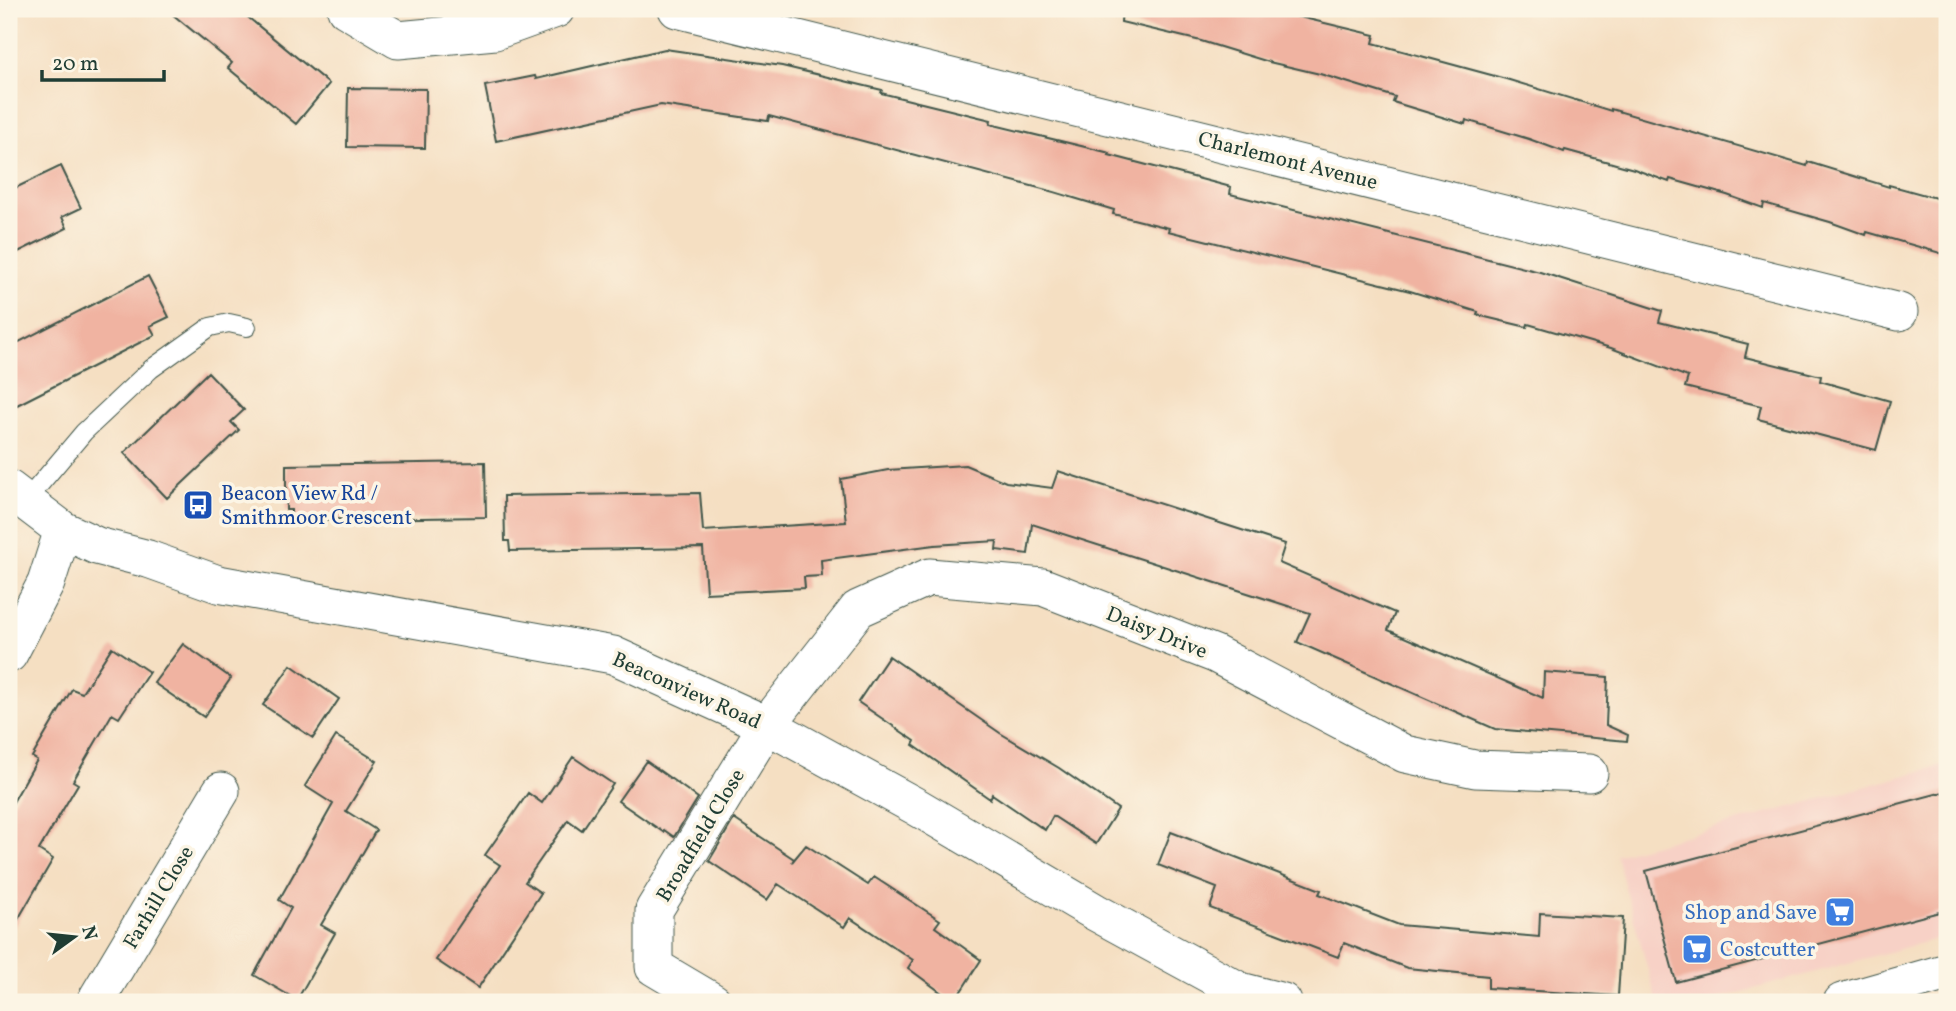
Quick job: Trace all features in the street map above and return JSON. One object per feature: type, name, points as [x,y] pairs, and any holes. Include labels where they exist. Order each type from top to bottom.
[{"type":"street","points":[[346,9],[398,40],[495,31],[556,9]]},
{"type":"street","name":"Charlemont Avenue","points":[[677,9],[1899,312]]},
{"type":"street","name":"Beaconview Road","points":[[17,495],[63,530],[97,546],[148,559],[218,584],[613,655],[767,725],[917,807],[1095,912],[1240,991],[1283,1002]]},
{"type":"street","points":[[10,646],[46,583],[63,530]]},
{"type":"street","name":"Daisy Drive","points":[[767,725],[858,609],[929,577],[1043,587],[1215,654],[1405,754],[1475,769],[1589,773]]},
{"type":"street","name":"Broadfield Close","points":[[713,1002],[654,967],[654,910],[767,725]]},
{"type":"street","name":"Farhill Close","points":[[95,1002],[221,791]]},
{"type":"street","points":[[1842,1002],[1886,996],[1947,972]]},
{"type":"lane","points":[[17,495],[151,369],[210,327],[229,323],[247,327]]},
{"type":"shaded area","points":[[1947,764],[1947,936],[1706,1002],[1657,1002],[1616,855]]},
{"type":"building","points":[[166,9],[238,9],[329,84],[296,124],[228,68],[232,63]]},
{"type":"building","points":[[1122,9],[1266,9],[1375,35],[1373,43],[1611,111],[1807,166],[1808,162],[1889,187],[1947,201],[1947,255],[1867,232],[1866,235],[1764,203],[1763,208],[1670,179],[1669,182],[1634,169],[1565,150],[1564,152],[1466,120],[1465,124],[1393,102],[1395,97],[1320,74],[1121,22]]},
{"type":"building","points":[[665,49],[782,66],[882,90],[881,93],[991,120],[990,124],[1110,153],[1109,155],[1231,187],[1230,194],[1540,272],[1662,311],[1659,322],[1748,344],[1745,357],[1821,376],[1820,381],[1890,401],[1876,450],[1758,419],[1761,406],[1685,387],[1688,377],[1611,348],[1528,324],[1527,327],[1477,315],[1478,312],[1410,291],[1168,231],[1169,228],[1113,214],[1114,210],[1054,192],[769,116],[768,121],[661,105],[496,141],[485,86],[535,76],[536,79]]},
{"type":"building","points":[[348,88],[426,89],[425,148],[347,147]]},
{"type":"building","points":[[61,166],[81,208],[62,217],[67,228],[16,253],[9,235],[9,191]]},
{"type":"building","points":[[148,276],[169,317],[150,326],[155,335],[9,409],[9,347]]},
{"type":"building","points":[[208,372],[244,410],[231,422],[239,430],[167,498],[124,453]]},
{"type":"building","points":[[485,462],[486,517],[291,520],[291,510],[286,510],[286,465]]},
{"type":"building","points":[[965,465],[1006,482],[1052,488],[1058,471],[1285,544],[1279,563],[1395,613],[1388,630],[1543,698],[1544,672],[1608,677],[1606,725],[1628,735],[1627,741],[1495,729],[1297,642],[1310,613],[1032,524],[1028,554],[996,550],[997,541],[934,545],[821,560],[822,576],[804,577],[805,588],[706,593],[703,548],[510,551],[509,541],[505,541],[504,496],[700,493],[703,531],[846,522],[841,479],[888,470]]},
{"type":"building","points":[[183,644],[231,678],[204,717],[154,683]]},
{"type":"building","points":[[112,647],[149,672],[119,718],[112,714],[73,781],[78,784],[39,850],[53,859],[9,935],[9,809],[37,760],[32,757],[72,689],[82,693]]},
{"type":"building","points":[[889,656],[1000,733],[1059,768],[1118,809],[1096,844],[1053,816],[1045,830],[992,794],[990,799],[913,745],[915,741],[858,702]]},
{"type":"building","points":[[291,665],[339,699],[313,738],[263,705]]},
{"type":"building","points":[[336,736],[377,761],[346,811],[376,830],[321,925],[335,933],[297,1000],[254,975],[291,908],[279,900],[333,804],[305,786]]},
{"type":"building","points":[[573,757],[613,784],[582,830],[568,820],[525,882],[541,893],[478,988],[436,960],[500,865],[485,855],[528,793],[542,803]]},
{"type":"building","points":[[646,761],[698,798],[674,837],[618,801]]},
{"type":"building","points":[[1947,791],[1947,910],[1676,982],[1646,871]]},
{"type":"building","points":[[734,819],[794,859],[792,862],[806,845],[868,885],[874,877],[940,920],[935,927],[981,960],[954,1002],[908,968],[913,960],[850,918],[844,927],[778,884],[767,900],[709,861]]},
{"type":"building","points":[[1171,832],[1321,890],[1319,894],[1399,925],[1539,937],[1540,913],[1623,918],[1618,996],[1488,988],[1488,976],[1407,968],[1344,943],[1338,957],[1210,908],[1217,888],[1158,865]]},
{"type":"place","name":"Beacon View Rd / Smithmoor Crescent","points":[[198,505]]},
{"type":"place","name":"Shop and Save","points":[[1840,912]]},
{"type":"place","name":"Costcutter","points":[[1697,949]]}]
